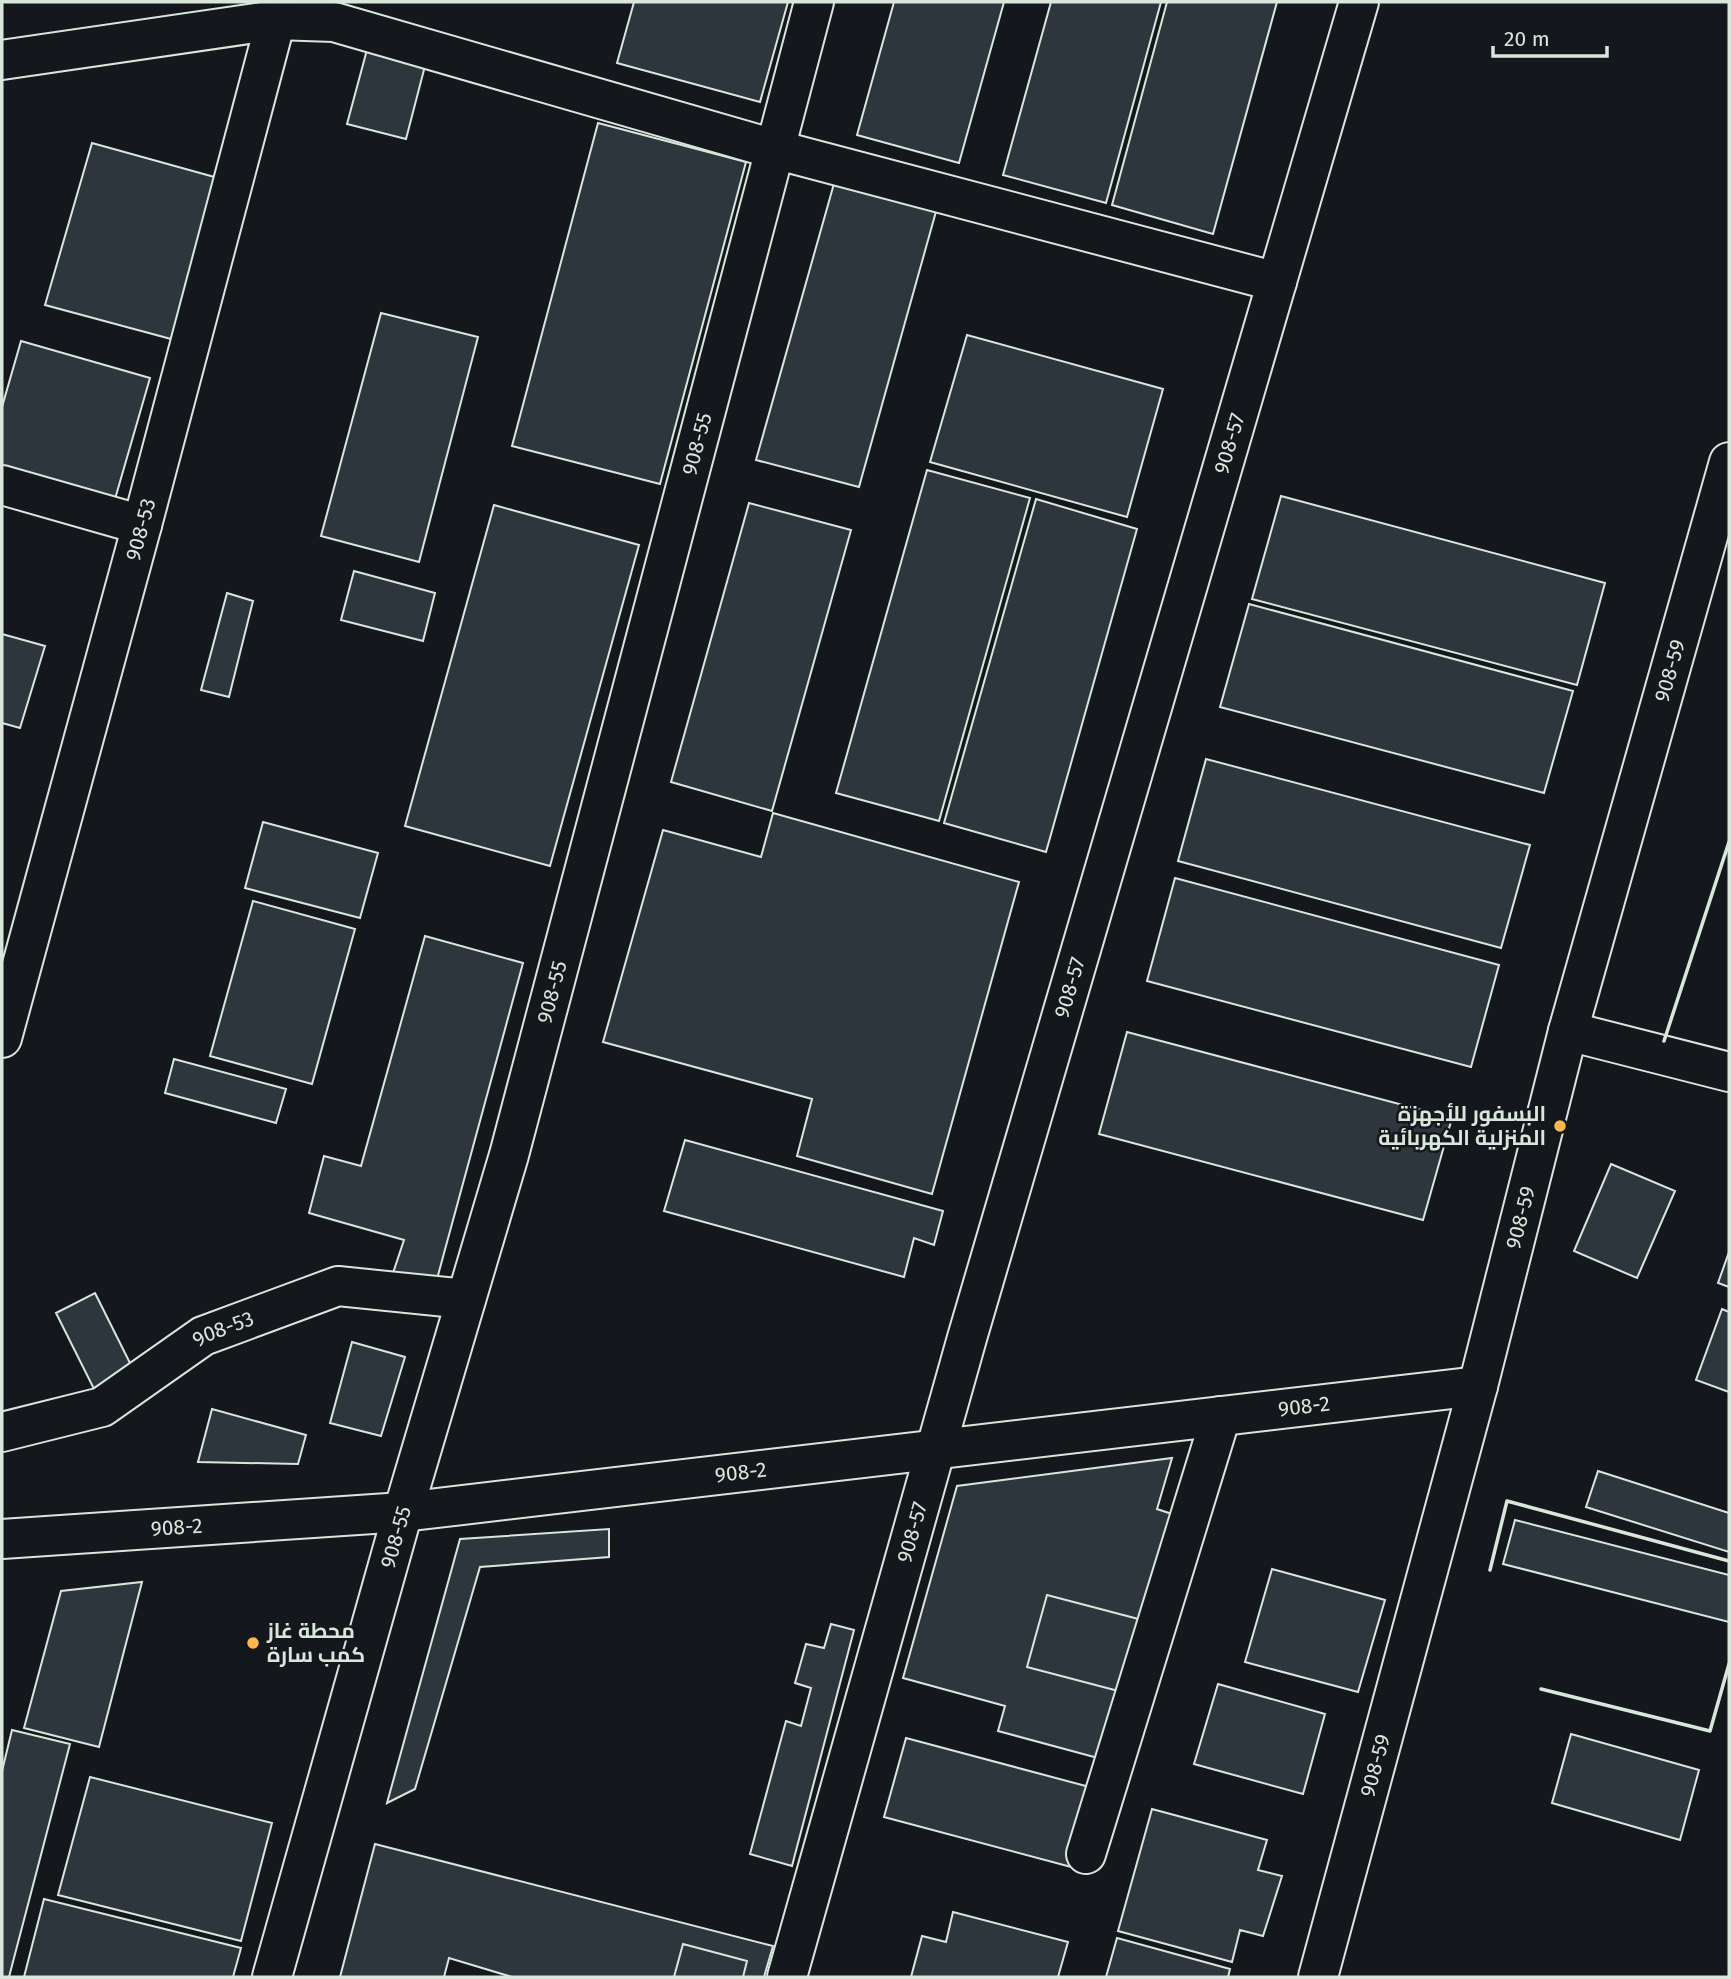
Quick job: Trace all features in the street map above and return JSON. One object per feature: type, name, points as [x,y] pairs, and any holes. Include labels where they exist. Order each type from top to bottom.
[{"type":"street","name":"908-55","points":[[272,1977],[403,1512],[509,1155],[814,2]]},
{"type":"street","name":"908-57","points":[[787,1977],[967,1338],[1359,2]]},
{"type":"street","points":[[2,60],[275,20],[334,22],[774,149],[1277,282]]},
{"type":"street","name":"908-53","points":[[2,1038],[142,525],[275,20]]},
{"type":"street","name":"908-59","points":[[1318,1977],[1478,1386],[1568,1031],[1717,550],[1729,462]]},
{"type":"street","points":[[2,485],[142,525]]},
{"type":"street","points":[[1568,1031],[1729,1072]]},
{"type":"street","name":"908-53","points":[[2,1432],[102,1407],[204,1336],[338,1286],[466,1299]]},
{"type":"street","name":"908-2","points":[[2,1539],[403,1512],[1478,1386]]},
{"type":"street","points":[[1086,1854],[1221,1416]]},
{"type":"building","points":[[634,2],[788,2],[760,102],[617,63]]},
{"type":"building","points":[[894,2],[1004,2],[959,163],[857,135]]},
{"type":"building","points":[[1051,2],[1161,2],[1106,203],[1003,175]]},
{"type":"building","points":[[1167,2],[1277,2],[1213,234],[1112,205]]},
{"type":"building","points":[[368,46],[426,62],[406,139],[347,124]]},
{"type":"building","points":[[598,123],[746,162],[660,484],[512,446]]},
{"type":"building","points":[[92,143],[218,178],[171,339],[45,305]]},
{"type":"building","points":[[835,180],[937,208],[859,487],[756,460]]},
{"type":"building","points":[[381,313],[478,337],[419,562],[321,536]]},
{"type":"building","points":[[967,335],[1163,389],[1127,517],[930,462]]},
{"type":"building","points":[[21,341],[150,378],[115,499],[2,467],[2,407]]},
{"type":"building","points":[[927,470],[1030,498],[939,821],[836,793]]},
{"type":"building","points":[[1281,496],[1605,583],[1577,685],[1252,599]]},
{"type":"building","points":[[1036,499],[1137,529],[1046,852],[944,823]]},
{"type":"building","points":[[749,503],[851,530],[772,811],[671,782]]},
{"type":"building","points":[[494,505],[639,545],[550,866],[405,826]]},
{"type":"building","points":[[354,571],[435,593],[423,641],[341,620]]},
{"type":"building","points":[[227,593],[253,601],[229,697],[201,690]]},
{"type":"building","points":[[1249,604],[1573,691],[1544,793],[1220,707]]},
{"type":"building","points":[[2,634],[45,646],[20,728],[2,723]]},
{"type":"building","points":[[1206,759],[1530,845],[1501,948],[1178,861]]},
{"type":"building","points":[[773,813],[1019,882],[932,1194],[797,1156],[812,1099],[603,1042],[663,830],[761,857]]},
{"type":"building","points":[[263,822],[378,853],[360,918],[245,888]]},
{"type":"building","points":[[1175,878],[1499,965],[1471,1067],[1147,981]]},
{"type":"building","points":[[253,901],[355,929],[312,1084],[210,1056]]},
{"type":"building","points":[[425,936],[523,963],[434,1290],[391,1279],[404,1240],[309,1213],[324,1156],[361,1166]]},
{"type":"building","points":[[1127,1032],[1452,1118],[1423,1220],[1099,1134]]},
{"type":"building","points":[[174,1059],[286,1089],[276,1123],[165,1093]]},
{"type":"building","points":[[685,1140],[943,1211],[934,1245],[914,1238],[904,1277],[664,1211]]},
{"type":"building","points":[[1611,1164],[1675,1191],[1637,1278],[1574,1251]]},
{"type":"building","points":[[1729,1252],[1729,1287],[1718,1283]]},
{"type":"building","points":[[95,1293],[134,1371],[95,1391],[56,1313]]},
{"type":"building","points":[[1722,1309],[1729,1312],[1729,1392],[1696,1380]]},
{"type":"building","points":[[352,1342],[405,1357],[381,1436],[330,1423]]},
{"type":"building","points":[[212,1409],[306,1435],[298,1464],[198,1462]]},
{"type":"building","points":[[1172,1458],[1157,1509],[1178,1516],[1109,1761],[998,1731],[1005,1706],[903,1678],[957,1486]]},
{"type":"building","points":[[1598,1471],[1729,1513],[1729,1552],[1586,1507]]},
{"type":"building","points":[[1515,1520],[1729,1575],[1729,1622],[1503,1564]]},
{"type":"building","points":[[609,1529],[609,1557],[480,1567],[415,1789],[387,1803],[460,1539]]},
{"type":"building","points":[[1272,1569],[1385,1600],[1358,1692],[1245,1662]]},
{"type":"building","points":[[142,1582],[99,1747],[24,1728],[61,1591]]},
{"type":"building","points":[[1047,1595],[1146,1621],[1126,1693],[1027,1667]]},
{"type":"building","points":[[831,1624],[854,1630],[792,1866],[750,1854],[786,1721],[801,1726],[811,1688],[795,1683],[806,1644],[824,1648]]},
{"type":"building","points":[[1218,1684],[1325,1714],[1303,1794],[1194,1764]]},
{"type":"building","points":[[12,1730],[70,1744],[9,1977],[2,1977],[2,1771]]},
{"type":"building","points":[[1571,1734],[1699,1770],[1680,1840],[1552,1803]]},
{"type":"building","points":[[906,1738],[1097,1789],[1075,1868],[884,1817]]},
{"type":"building","points":[[90,1777],[272,1823],[241,1941],[58,1895]]},
{"type":"building","points":[[1152,1809],[1267,1840],[1258,1870],[1282,1876],[1263,1936],[1240,1930],[1232,1962],[1118,1931]]},
{"type":"building","points":[[375,1844],[773,1946],[764,1977],[512,1977],[449,1958],[444,1977],[340,1977]]},
{"type":"building","points":[[44,1899],[241,1948],[233,1977],[24,1977]]},
{"type":"building","points":[[953,1912],[1068,1942],[1058,1977],[911,1977],[922,1936],[946,1942]]},
{"type":"building","points":[[1117,1938],[1230,1969],[1228,1977],[1106,1977]]},
{"type":"building","points":[[683,1944],[747,1961],[743,1977],[674,1977]]},
{"type":"wall","points":[[1664,1041],[1729,842]]},
{"type":"wall","points":[[1490,1570],[1507,1501],[1729,1561]]},
{"type":"wall","points":[[1541,1689],[1710,1731],[1729,1664]]},
{"type":"place","name":"البسفور للأجهزة المنزلية الكهربائية","points":[[1560,1126]]},
{"type":"place","name":"محطة غاز كمب سارة","points":[[253,1643]]}]
